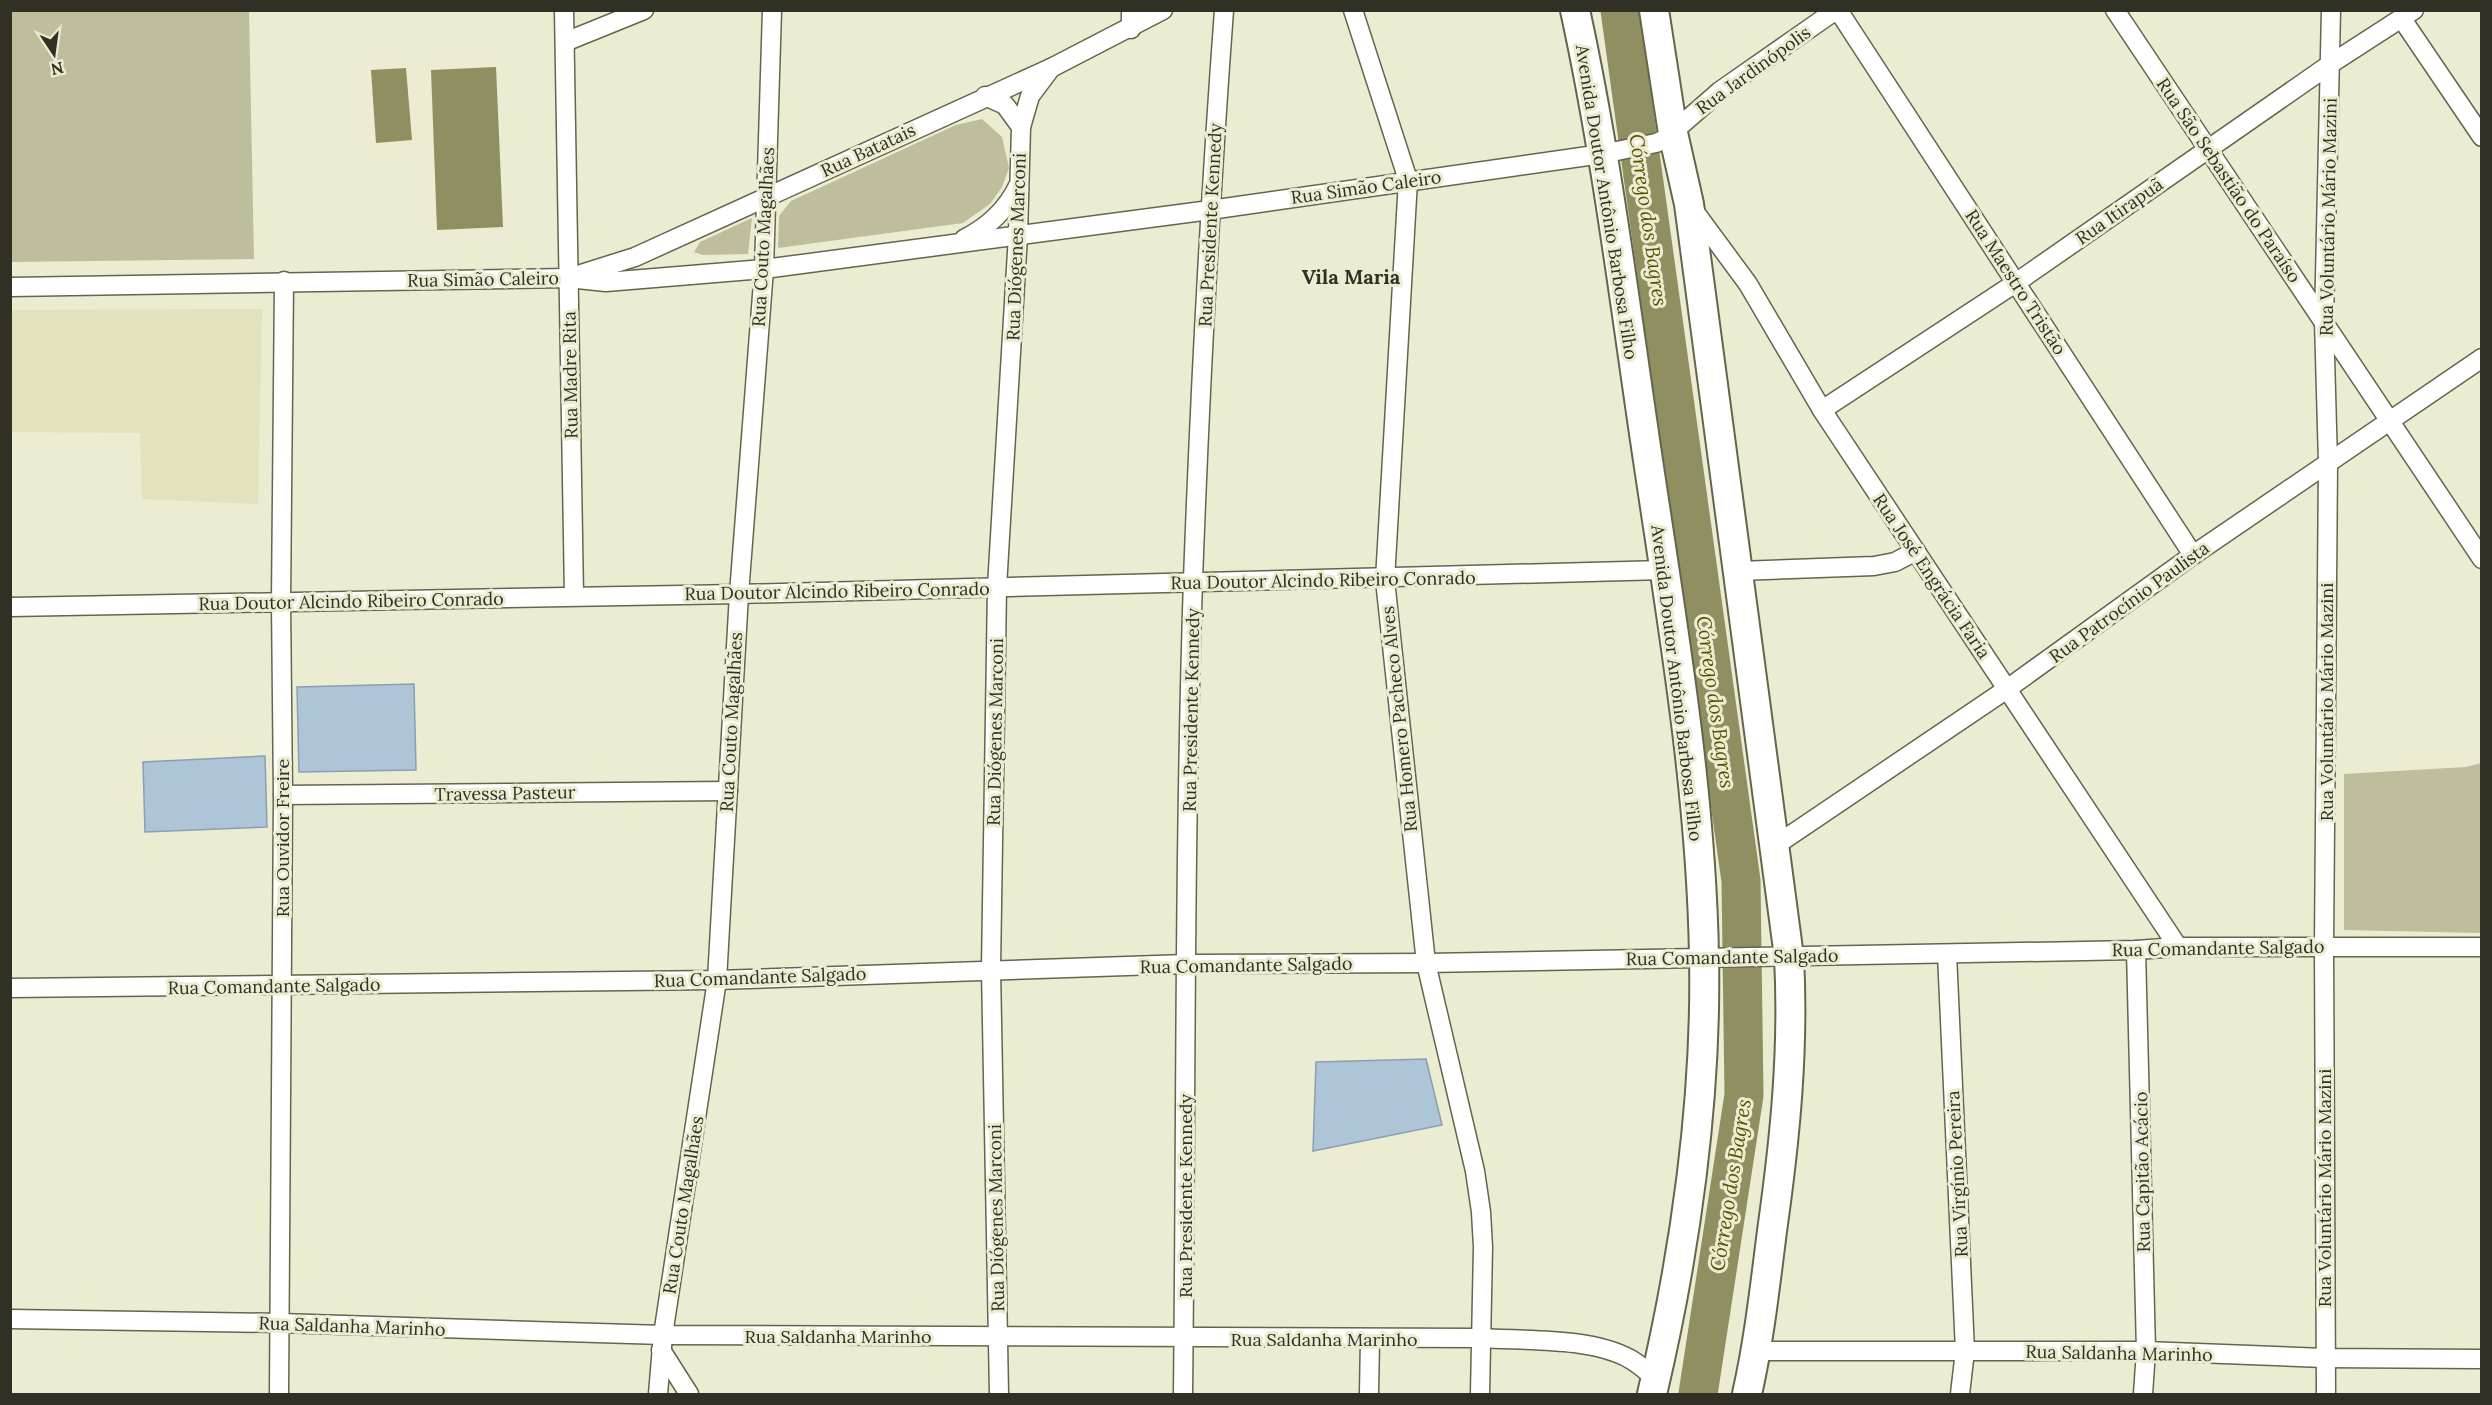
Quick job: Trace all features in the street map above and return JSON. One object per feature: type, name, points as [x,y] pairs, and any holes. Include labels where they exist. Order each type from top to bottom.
[{"type":"main road","name":"Avenida Doutor Antônio Barbosa Filho","points":[[1575,10],[1608,152],[1694,788],[1712,957],[1688,1197],[1674,1293],[1654,1387]]},
{"type":"main road","points":[[1654,10],[1664,138],[1689,204],[1776,845],[1777,957],[1792,1056],[1787,1118],[1757,1351],[1747,1395]]},
{"type":"street","name":"Rua Madre Rita","points":[[564,10],[574,596]]},
{"type":"street","points":[[565,42],[644,10]]},
{"type":"street","name":"Rua Couto Magalhães","points":[[658,1395],[662,1343],[717,980],[739,594],[764,269],[772,10]]},
{"type":"street","name":"Rua Batatais","points":[[568,278],[635,257],[985,96],[1051,68],[1131,20],[1163,10]]},
{"type":"street","name":"Rua Presidente Kennedy","points":[[1183,1395],[1186,964],[1193,582],[1210,210],[1224,10]]},
{"type":"street","name":"Rua Homero Pacheco Alves","points":[[1353,10],[1408,180],[1384,580],[1426,963],[1475,1171],[1483,1247],[1480,1395]]},
{"type":"street","name":"Rua Jardinópolis","points":[[1664,138],[1720,91],[1837,10]]},
{"type":"street","name":"Rua Maestro Tristão","points":[[1837,10],[2017,282],[2193,555]]},
{"type":"street","name":"Rua São Sebastião do Paraíso","points":[[2115,10],[2481,559]]},
{"type":"street","name":"Rua Voluntário Mário Mazini","points":[[2326,1395],[2324,945],[2328,463],[2324,321],[2332,63],[2331,10]]},
{"type":"street","points":[[2408,15],[2481,137]]},
{"type":"street","name":"Rua Itirapuã","points":[[1822,410],[2017,282],[2332,63],[2408,15]]},
{"type":"street","name":"Rua Diógenes Marconi","points":[[999,1395],[991,969],[997,587],[1018,235],[1021,127],[1030,96],[1051,68]]},
{"type":"street","name":"Rua Diógenes Marconi","points":[[985,96],[1005,105],[1021,127]]},
{"type":"street","name":"Rua Simão Caleiro","points":[[10,287],[568,278],[606,282],[764,269],[1210,210],[1608,152],[1664,138]]},
{"type":"street","name":"Rua Simão Caleiro","points":[[954,244],[978,232],[997,216],[1010,204],[1019,184]]},
{"type":"street","name":"Rua José Engrácia Faria","points":[[1689,204],[1748,284],[1822,410],[2178,946]]},
{"type":"street","points":[[1019,205],[1034,224],[1055,230]]},
{"type":"street","name":"Rua Ouvidor Freire","points":[[279,1395],[284,795],[281,602],[284,281]]},
{"type":"street","name":"Rua Patrocínio Paulista","points":[[1776,845],[2007,689],[2193,555],[2481,358]]},
{"type":"street","points":[[1739,571],[1874,566],[1895,562],[1916,551]]},
{"type":"street","name":"Rua Doutor Alcindo Ribeiro Conrado","points":[[10,607],[1384,580],[1664,570]]},
{"type":"street","name":"Travessa Pasteur","points":[[284,795],[728,791]]},
{"type":"street","name":"Rua Comandante Salgado","points":[[10,988],[717,980],[1186,964],[1426,963],[1947,954],[2136,950],[2178,946],[2481,947]]},
{"type":"street","name":"Rua Capitão Acácio","points":[[2136,950],[2146,1351],[2143,1395]]},
{"type":"street","name":"Rua Virgínio Pereira","points":[[1947,954],[1965,1352],[1960,1395]]},
{"type":"street","name":"Rua Saldanha Marinho","points":[[10,1319],[280,1323],[662,1343],[999,1337],[1481,1338],[1576,1344],[1607,1350],[1630,1359],[1654,1387]]},
{"type":"street","points":[[1369,1395],[1370,1339]]},
{"type":"street","points":[[662,1343],[689,1395]]},
{"type":"street","name":"Rua Saldanha Marinho","points":[[1757,1351],[2146,1351],[2325,1358],[2481,1359]]},
{"type":"shaded area","points":[[10,11],[249,11],[254,259],[11,262]]},
{"type":"shaded area","points":[[496,67],[503,227],[437,230],[431,70]]},
{"type":"shaded area","points":[[406,68],[412,140],[376,143],[371,70]]},
{"type":"shaded area","points":[[982,119],[1002,137],[1009,168],[1002,187],[990,204],[963,223],[778,248],[779,216],[791,201],[956,125]]},
{"type":"shaded area","points":[[752,218],[748,254],[703,255],[694,252],[700,242]]},
{"type":"shaded area","points":[[262,309],[258,504],[142,499],[140,433],[11,432],[11,310]]},
{"type":"shaded area","points":[[2481,763],[2481,933],[2344,930],[2344,774],[2466,767]]},
{"type":"building","points":[[414,684],[416,770],[299,772],[297,687]]},
{"type":"building","points":[[265,756],[267,827],[145,832],[143,762]]},
{"type":"building","points":[[1426,1059],[1442,1125],[1313,1151],[1316,1062]]},
{"type":"waterway","name":"Córrego dos Bagres","points":[[1620,10],[1741,881],[1744,1095],[1698,1394]]},
{"type":"district","name":"Vila Maria","points":[[1351,276]]}]
